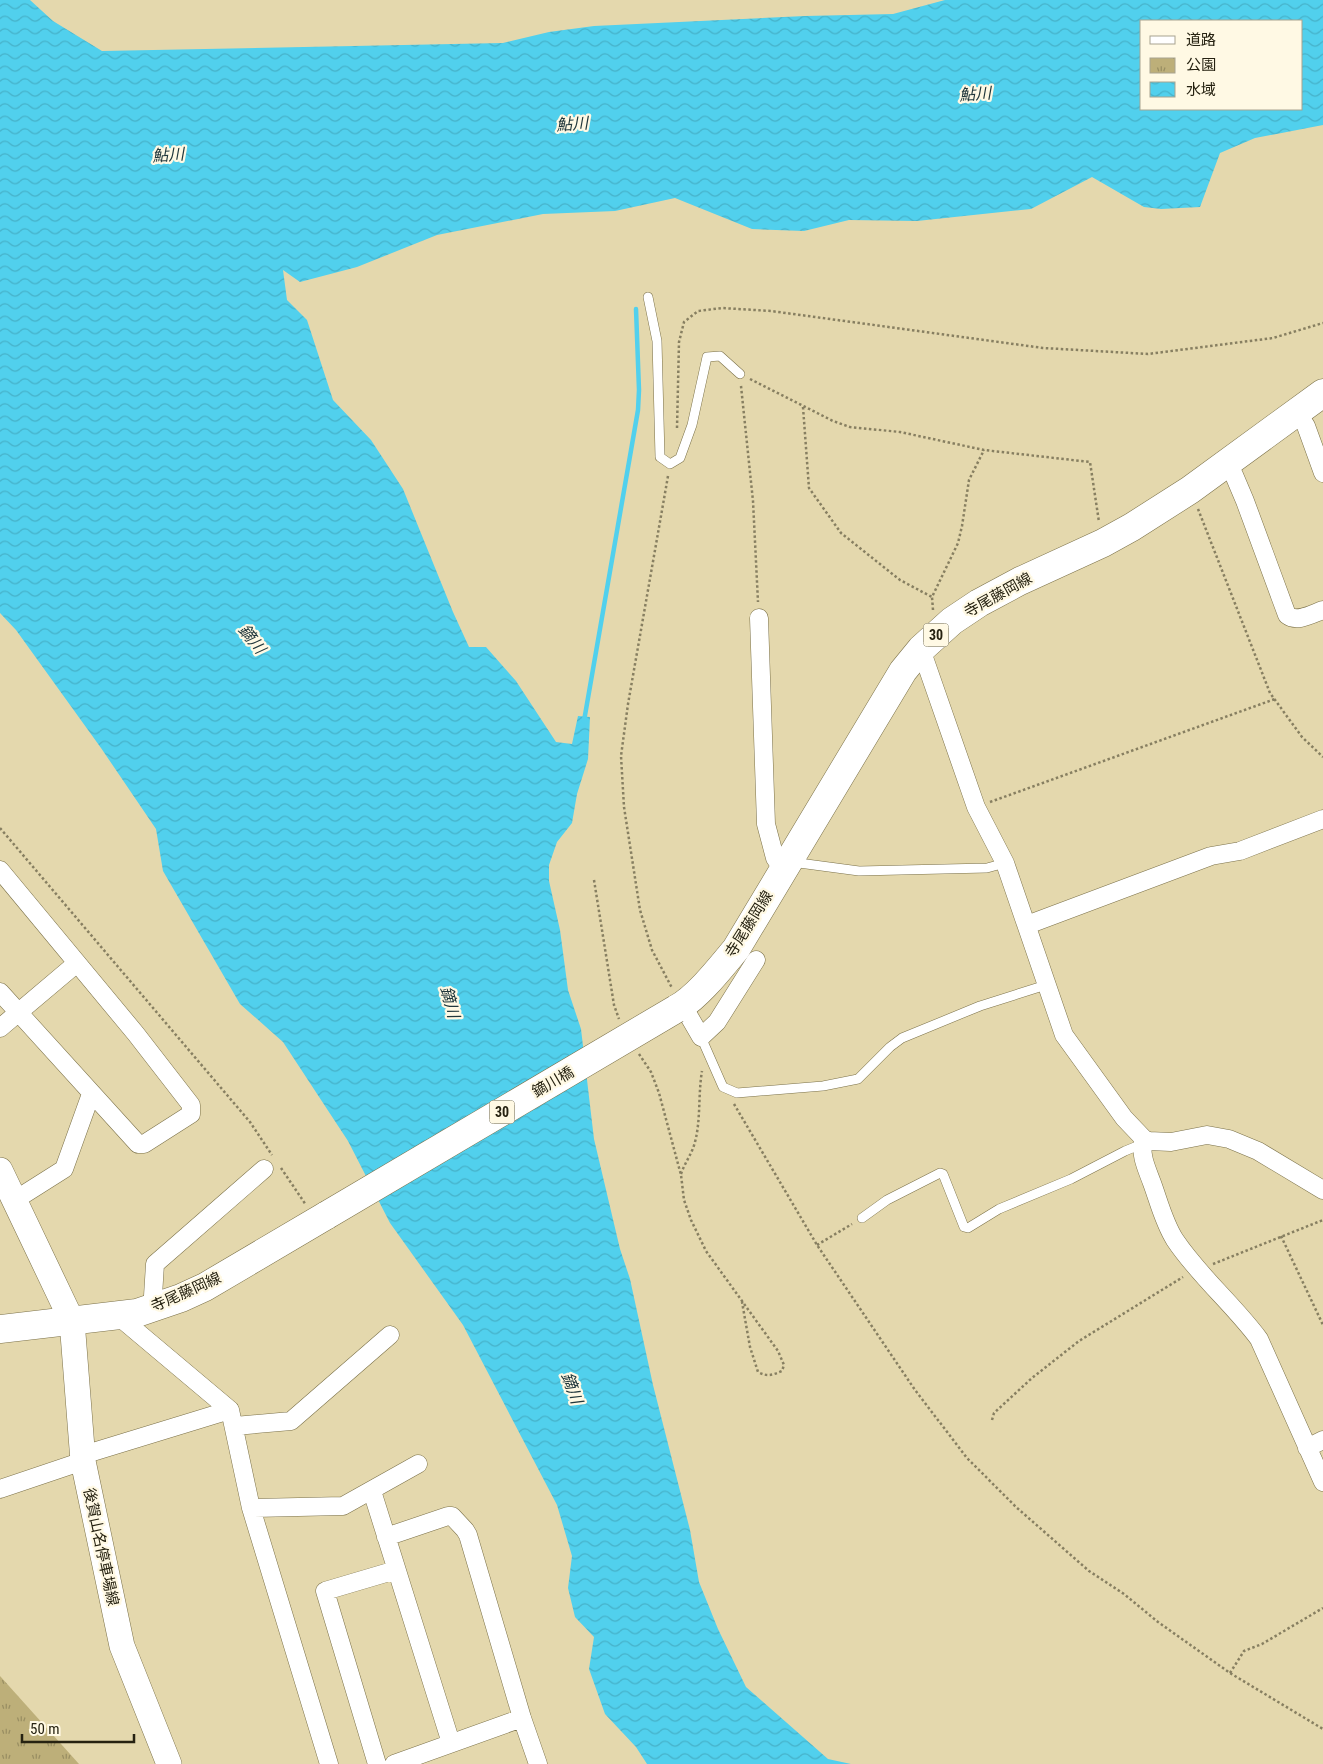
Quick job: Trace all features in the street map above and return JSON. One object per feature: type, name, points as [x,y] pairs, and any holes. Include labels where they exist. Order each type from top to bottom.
[{"type":"main road","name":"寺尾藤岡線","points":[[680,1008],[710,980],[731,954],[903,672],[930,641],[952,621],[979,603],[1132,527],[1190,490],[1323,393]]},
{"type":"main road","name":"鏑川橋","points":[[322,1218],[680,1008]]},
{"type":"main road","points":[[0,1170],[72,1321]]},
{"type":"main road","name":"寺尾藤岡線","points":[[0,1329],[137,1313],[157,1307],[205,1287],[322,1218]]},
{"type":"main road","name":"後賀山名停車場線","points":[[72,1321],[83,1458],[122,1646],[169,1764]]},
{"type":"street","points":[[1297,412],[1306,426],[1323,473]]},
{"type":"street","points":[[1226,463],[1234,475],[1245,501],[1286,615],[1297,619],[1323,610]]},
{"type":"street","points":[[759,618],[766,824],[775,858],[786,864]]},
{"type":"street","points":[[930,641],[976,807],[1005,863],[1064,1035],[1143,1142],[1142,1156],[1165,1220],[1174,1238],[1198,1269],[1248,1324],[1259,1339],[1315,1444],[1323,1482]]},
{"type":"street","points":[[1027,924],[1210,856],[1240,851],[1323,819]]},
{"type":"street","points":[[0,870],[192,1105],[191,1114],[144,1144],[138,1144],[0,992]]},
{"type":"street","points":[[680,1008],[701,1037],[717,1022],[756,960]]},
{"type":"street","points":[[0,1028],[77,963]]},
{"type":"street","points":[[15,1200],[64,1169],[91,1094]]},
{"type":"street","points":[[1143,1142],[1171,1142],[1206,1135],[1229,1139],[1258,1151],[1323,1190]]},
{"type":"street","points":[[157,1307],[153,1296],[155,1264],[271,1162]]},
{"type":"street","points":[[117,1315],[233,1418],[251,1508],[329,1764]]},
{"type":"street","points":[[0,1489],[83,1458],[233,1418],[291,1420],[390,1335]]},
{"type":"street","points":[[251,1508],[343,1506],[418,1464]]},
{"type":"street","points":[[372,1491],[451,1743]]},
{"type":"street","points":[[386,1537],[452,1516],[465,1530],[522,1718],[538,1764]]},
{"type":"street","points":[[377,1764],[325,1591],[396,1570]]},
{"type":"street","points":[[394,1764],[522,1718]]},
{"type":"lane","points":[[648,297],[657,341],[660,457],[670,464],[680,458],[692,425],[707,357],[720,356],[740,374]]},
{"type":"lane","points":[[786,864],[799,863],[858,871],[987,868],[1005,863]]},
{"type":"lane","points":[[701,1037],[723,1087],[729,1090],[737,1093],[823,1086],[858,1079],[890,1047],[902,1038],[980,1006],[1046,986]]},
{"type":"lane","points":[[862,1218],[887,1200],[940,1173],[943,1174],[964,1227],[968,1228],[999,1209],[1071,1179],[1143,1142]]},
{"type":"path","points":[[677,429],[679,342],[684,322],[698,311],[722,308],[771,311],[1043,348],[1148,354],[1273,338],[1323,323]]},
{"type":"path","points":[[740,374],[850,428],[900,432],[984,450],[1090,462],[1103,543]]},
{"type":"path","points":[[740,374],[753,501],[759,618]]},
{"type":"path","points":[[804,406],[808,482],[814,495],[840,533],[900,580],[932,598]]},
{"type":"path","points":[[930,641],[933,616],[932,598],[958,543],[969,480],[984,450]]},
{"type":"path","points":[[670,464],[628,704],[621,756],[624,806],[640,910],[652,950],[680,1008]]},
{"type":"path","points":[[1190,490],[1270,693],[1302,737],[1323,757]]},
{"type":"path","points":[[976,807],[1274,700]]},
{"type":"path","points":[[0,828],[250,1122],[271,1162],[322,1218]]},
{"type":"path","points":[[594,880],[614,1005],[622,1024]]},
{"type":"path","points":[[681,1175],[684,1164],[692,1153],[696,1140],[704,1051],[701,1037]]},
{"type":"path","points":[[637,1049],[656,1085],[681,1175],[684,1200],[691,1220],[706,1251],[778,1351],[784,1365],[782,1371],[772,1376],[758,1372],[750,1347],[742,1302]]},
{"type":"path","points":[[739,1113],[817,1245],[915,1390],[967,1458],[1016,1507],[1089,1571],[1124,1594],[1158,1622],[1230,1673],[1323,1729]]},
{"type":"path","points":[[992,1420],[994,1413],[1032,1378],[1079,1341],[1187,1274],[1323,1220]]},
{"type":"path","points":[[817,1245],[840,1231]]},
{"type":"path","points":[[1281,1236],[1323,1325]]},
{"type":"path","points":[[1230,1673],[1244,1651],[1262,1644],[1323,1608]]},
{"type":"green space","points":[[0,1676],[79,1764],[0,1764]]},
{"type":"water","points":[[0,0],[30,0],[53,21],[102,51],[503,43],[549,32],[594,26],[805,16],[893,14],[945,0],[1323,0],[1323,125],[1255,138],[1220,153],[1200,207],[1161,209],[1144,207],[1092,177],[1031,209],[917,221],[849,220],[804,231],[752,229],[675,198],[615,211],[543,214],[437,235],[357,267],[300,282],[283,270],[287,300],[307,320],[333,400],[371,440],[403,489],[469,647],[486,647],[516,681],[556,742],[572,744],[578,716],[590,717],[588,759],[577,794],[572,823],[557,842],[549,865],[549,881],[560,930],[568,990],[581,1029],[594,1139],[620,1249],[630,1279],[653,1385],[690,1530],[699,1582],[718,1629],[746,1687],[828,1759],[851,1764],[647,1764],[636,1747],[605,1714],[589,1669],[594,1637],[575,1617],[568,1588],[572,1556],[557,1505],[463,1325],[390,1223],[348,1141],[283,1042],[240,1004],[163,871],[156,829],[101,748],[16,630],[0,613]]},
{"type":"waterway","points":[[584,721],[638,410],[636,309]]},
{"type":"water label","name":"鮎川","points":[[975,94]]},
{"type":"water label","name":"鮎川","points":[[572,124]]},
{"type":"water label","name":"鮎川","points":[[168,155]]},
{"type":"water label","name":"鏑川","points":[[252,639]]},
{"type":"water label","name":"鏑川","points":[[450,1002]]},
{"type":"water label","name":"鏑川","points":[[572,1388]]}]
